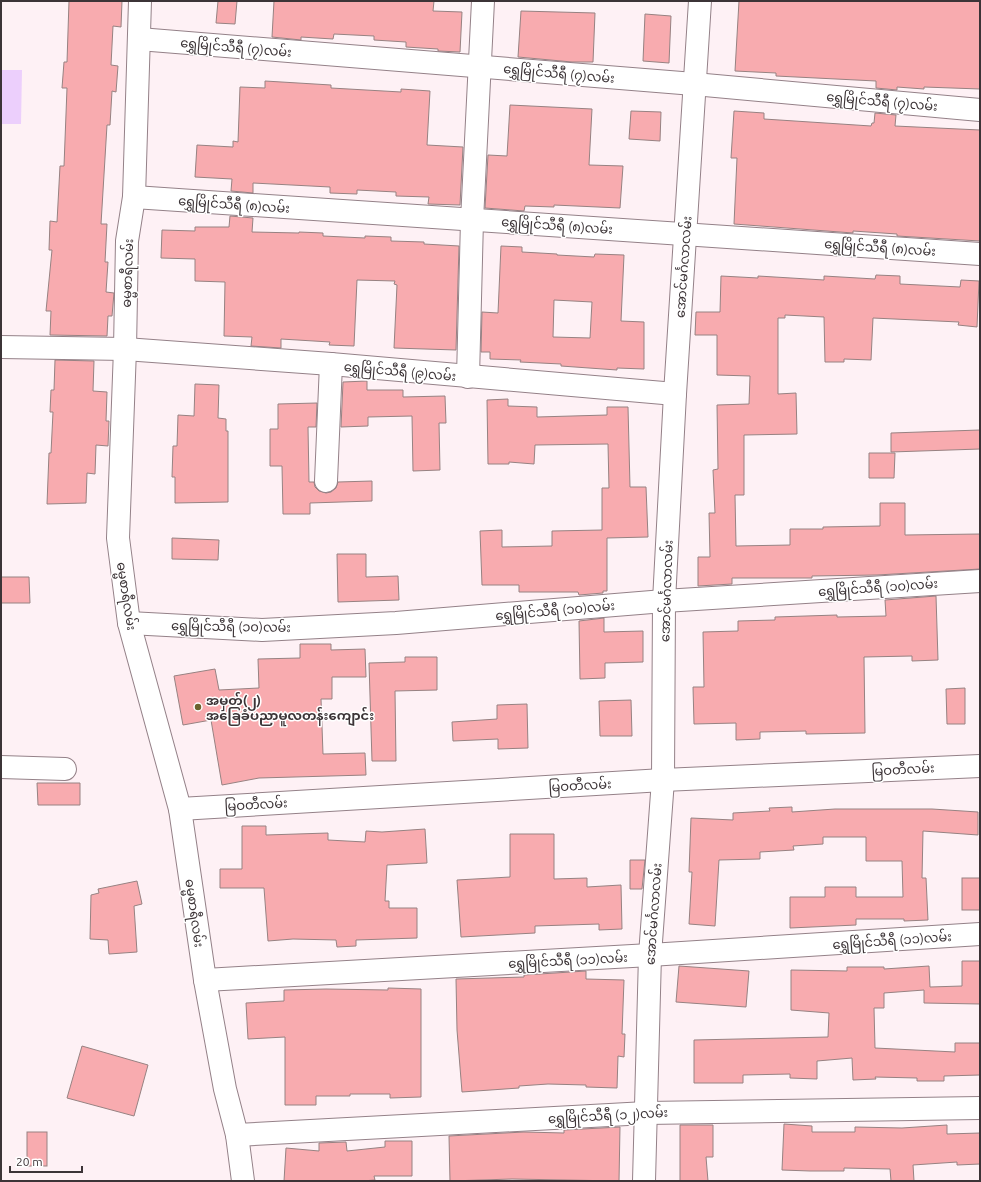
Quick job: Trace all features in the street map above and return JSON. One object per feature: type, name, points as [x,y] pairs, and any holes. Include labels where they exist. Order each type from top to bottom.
[{"type":"street","name":"ဓမ္မစာရီလမ်း","points":[[140,1],[134,197],[127,241],[125,349],[118,538],[129,623],[180,809],[205,980],[225,1089],[237,1135],[243,1181]]},
{"type":"street","points":[[468,377],[472,220],[483,1]]},
{"type":"street","name":"အောင်မင်္ဂလာလမ်း","points":[[644,1181],[650,955],[663,780],[664,601],[675,394],[700,1]]},
{"type":"street","name":"ရွှေမြိုင်သီရီ (၇)လမ်း","points":[[138,39],[694,84],[980,110]]},
{"type":"street","name":"ရွှေမြိုင်သီရီ (၈)လမ်း","points":[[134,197],[980,254]]},
{"type":"street","name":"ရွှေမြိုင်သီရီ (၉)လမ်း","points":[[1,348],[125,349],[331,364],[675,394]]},
{"type":"street","points":[[326,481],[331,364]]},
{"type":"street","name":"ရွှေမြိုင်သီရီ (၁၀)လမ်း","points":[[129,623],[262,630],[396,622],[664,601],[980,581]]},
{"type":"street","name":"မြဝတီလမ်း","points":[[180,809],[663,780],[980,766]]},
{"type":"street","points":[[1,767],[65,769]]},
{"type":"street","name":"ရွှေမြိုင်သီရီ (၁၁)လမ်း","points":[[205,980],[650,955],[980,934]]},
{"type":"street","name":"ရွှေမြိုင်သီရီ (၁၂)လမ်း","points":[[237,1135],[646,1113],[980,1108]]},
{"type":"shaded area","points":[[1,70],[22,70],[21,124],[1,124]]},
{"type":"building","points":[[69,1],[122,1],[121,27],[113,26],[111,65],[118,66],[116,92],[112,91],[110,125],[107,125],[101,224],[107,224],[105,262],[108,262],[106,292],[114,293],[112,316],[108,316],[107,336],[50,335],[51,311],[46,311],[52,250],[49,250],[50,221],[57,222],[60,166],[64,166],[67,88],[62,88],[64,62],[67,62]]},
{"type":"building","points":[[218,1],[237,1],[235,24],[216,23]]},
{"type":"building","points":[[274,1],[434,1],[433,11],[462,12],[460,52],[406,47],[406,42],[374,40],[374,36],[334,34],[333,39],[301,37],[301,40],[272,37]]},
{"type":"building","points":[[739,1],[980,1],[980,89],[924,87],[924,89],[897,87],[897,90],[876,88],[876,81],[776,76],[776,73],[735,71]]},
{"type":"building","points":[[521,11],[595,13],[593,62],[572,62],[518,57]]},
{"type":"building","points":[[645,14],[671,16],[669,63],[643,61]]},
{"type":"building","points":[[265,81],[331,85],[331,88],[401,92],[401,89],[430,91],[427,145],[463,147],[460,205],[428,204],[429,197],[396,196],[396,192],[357,190],[357,194],[330,193],[330,187],[253,183],[253,193],[231,191],[232,179],[195,177],[197,145],[233,147],[233,141],[238,142],[240,87],[265,88]]},
{"type":"building","points":[[510,105],[592,109],[589,165],[623,166],[620,208],[554,205],[554,207],[525,206],[524,211],[485,208],[488,155],[507,156]]},
{"type":"building","points":[[631,111],[661,112],[660,141],[629,139]]},
{"type":"building","points":[[734,111],[764,113],[764,119],[871,126],[872,123],[874,123],[875,113],[896,115],[895,126],[980,130],[980,241],[897,236],[897,234],[853,231],[853,233],[734,224],[737,158],[731,158]]},
{"type":"building","points":[[230,216],[253,218],[252,232],[323,233],[323,236],[365,238],[365,236],[391,237],[391,241],[424,242],[424,244],[459,246],[456,350],[394,348],[397,285],[394,284],[395,281],[357,280],[354,346],[329,345],[330,342],[281,339],[281,348],[251,346],[252,337],[224,336],[225,282],[195,281],[195,259],[161,258],[162,230],[195,231],[195,227],[229,227]]},
{"type":"building","points":[[501,246],[522,247],[522,252],[557,255],[594,257],[595,254],[624,255],[621,321],[644,322],[644,369],[617,368],[617,370],[561,366],[561,364],[520,362],[521,360],[490,359],[490,352],[481,352],[482,312],[498,313]],"holes":[[[554,300],[592,302],[590,338],[553,337]]]},
{"type":"building","points":[[876,275],[900,276],[900,284],[960,287],[961,280],[979,281],[977,327],[958,325],[959,322],[873,318],[871,360],[844,359],[844,362],[825,362],[824,317],[785,315],[785,318],[778,318],[778,394],[796,393],[797,434],[744,435],[744,495],[735,495],[736,546],[790,545],[790,529],[880,526],[880,503],[905,503],[905,535],[980,534],[980,569],[877,575],[812,576],[812,578],[732,578],[732,584],[698,586],[698,557],[710,557],[709,513],[715,513],[713,470],[718,469],[717,405],[749,404],[750,376],[717,375],[717,335],[695,335],[696,312],[720,312],[721,276],[758,278],[758,276],[824,280],[824,276],[875,279]]},
{"type":"building","points":[[55,360],[94,361],[93,391],[107,392],[106,421],[109,421],[108,446],[96,445],[95,474],[87,473],[86,503],[47,504],[49,453],[51,453],[53,412],[50,412],[51,390],[54,390]]},
{"type":"building","points":[[367,381],[367,390],[403,390],[403,397],[445,396],[446,423],[439,423],[440,470],[413,471],[412,416],[368,417],[368,426],[341,427],[343,382]]},
{"type":"building","points":[[195,384],[219,385],[218,418],[226,419],[226,431],[228,431],[228,502],[175,503],[175,477],[172,477],[173,446],[177,446],[178,415],[194,416]]},
{"type":"building","points":[[508,399],[508,406],[537,407],[537,417],[607,415],[607,407],[628,407],[630,487],[646,487],[648,537],[607,538],[607,591],[603,591],[603,593],[579,595],[578,592],[519,592],[519,585],[482,585],[480,531],[502,530],[502,547],[552,546],[552,531],[602,530],[602,488],[609,488],[608,444],[535,445],[534,464],[509,462],[509,464],[488,464],[487,400]]},
{"type":"building","points":[[317,403],[316,427],[308,427],[309,482],[314,482],[315,487],[319,491],[326,493],[331,492],[336,488],[338,482],[372,481],[372,501],[310,503],[310,514],[283,514],[282,466],[270,466],[270,429],[278,429],[278,404]]},
{"type":"building","points":[[980,430],[980,449],[891,452],[891,433]]},
{"type":"building","points":[[869,453],[895,453],[894,478],[869,478]]},
{"type":"building","points":[[172,538],[219,540],[218,560],[172,559]]},
{"type":"building","points":[[337,554],[366,554],[366,577],[398,576],[399,600],[338,602]]},
{"type":"building","points":[[1,577],[29,577],[30,603],[1,603]]},
{"type":"building","points":[[936,596],[938,660],[912,661],[912,656],[864,657],[865,733],[806,734],[806,731],[760,732],[760,739],[736,740],[736,723],[694,724],[693,687],[704,687],[703,632],[738,631],[738,621],[775,620],[775,617],[837,615],[837,617],[886,616],[885,600]]},
{"type":"building","points":[[604,618],[604,632],[643,631],[643,662],[605,663],[605,678],[580,679],[579,621]]},
{"type":"building","points":[[300,644],[331,644],[331,650],[365,649],[366,677],[332,677],[332,699],[321,699],[323,754],[365,753],[366,775],[259,778],[222,785],[211,720],[183,725],[174,676],[215,669],[219,690],[259,688],[258,659],[300,658]]},
{"type":"building","points":[[405,657],[437,657],[437,690],[395,691],[396,761],[372,761],[369,663],[405,662]]},
{"type":"building","points":[[965,688],[965,724],[947,724],[946,689]]},
{"type":"building","points":[[631,700],[632,736],[600,736],[599,701]]},
{"type":"building","points":[[527,704],[528,748],[498,749],[498,739],[453,741],[452,722],[497,719],[497,705]]},
{"type":"building","points":[[37,783],[80,783],[80,805],[38,805]]},
{"type":"building","points":[[792,807],[792,812],[835,809],[932,809],[978,812],[978,835],[923,831],[922,878],[926,878],[928,920],[904,921],[904,919],[856,919],[856,925],[790,928],[790,897],[825,897],[825,887],[856,887],[856,897],[903,897],[902,861],[866,861],[866,837],[823,837],[823,844],[793,846],[794,850],[760,852],[760,859],[719,860],[715,926],[689,924],[692,872],[689,872],[691,818],[733,820],[733,813],[770,811],[769,808]]},
{"type":"building","points":[[242,826],[266,826],[266,835],[328,833],[328,840],[365,842],[366,831],[382,832],[425,829],[427,863],[387,865],[385,901],[389,901],[389,908],[417,908],[417,938],[356,940],[356,946],[337,947],[336,940],[293,939],[268,941],[264,888],[220,888],[220,869],[242,869]]},
{"type":"building","points":[[510,834],[554,834],[554,879],[587,878],[587,887],[621,885],[622,929],[599,930],[599,924],[535,926],[535,933],[461,937],[457,880],[510,877]]},
{"type":"building","points":[[630,860],[645,860],[642,889],[630,889]]},
{"type":"building","points":[[962,878],[980,878],[980,910],[962,910]]},
{"type":"building","points":[[137,881],[142,904],[134,906],[137,952],[109,954],[108,940],[90,939],[91,895],[99,893],[98,889]]},
{"type":"building","points":[[962,961],[980,961],[980,1004],[924,1003],[924,990],[884,993],[884,1008],[874,1008],[875,1048],[955,1052],[955,1043],[980,1043],[980,1075],[944,1076],[944,1081],[917,1081],[917,1078],[875,1077],[876,1079],[853,1080],[852,1058],[817,1061],[817,1079],[790,1078],[790,1074],[743,1075],[743,1083],[694,1083],[694,1040],[828,1037],[829,1013],[791,1010],[791,970],[847,971],[847,967],[884,967],[884,969],[929,966],[930,987],[962,986]]},
{"type":"building","points":[[679,966],[749,971],[746,1007],[676,1002]]},
{"type":"building","points":[[586,971],[586,979],[624,980],[622,1034],[625,1034],[624,1057],[618,1056],[617,1088],[586,1087],[586,1085],[548,1084],[519,1086],[519,1088],[462,1092],[457,1030],[456,979],[524,977],[524,975]]},
{"type":"building","points":[[388,988],[421,989],[421,1097],[390,1098],[390,1094],[316,1096],[316,1105],[285,1105],[285,1037],[248,1039],[246,1003],[284,1001],[284,990],[388,990]]},
{"type":"building","points":[[82,1046],[148,1065],[134,1116],[67,1098]]},
{"type":"building","points":[[784,1124],[812,1126],[812,1132],[855,1132],[855,1127],[902,1128],[947,1125],[947,1134],[980,1133],[980,1164],[957,1165],[957,1162],[913,1165],[914,1181],[891,1181],[890,1169],[844,1168],[844,1171],[782,1170]]},
{"type":"building","points":[[680,1125],[713,1125],[713,1157],[706,1157],[708,1181],[680,1181]]},
{"type":"building","points":[[620,1127],[619,1181],[512,1179],[450,1181],[449,1136],[524,1132],[564,1133],[564,1130]]},
{"type":"building","points":[[27,1132],[47,1132],[47,1166],[27,1166]]},
{"type":"building","points":[[385,1141],[412,1141],[412,1176],[374,1176],[375,1180],[362,1181],[284,1181],[286,1148],[319,1151],[319,1143],[346,1142],[347,1151],[385,1147]]},
{"type":"place","name":"အမှတ်(၂) အခြေခံပညာမူလတန်းကျောင်း","points":[[198,707]]}]
